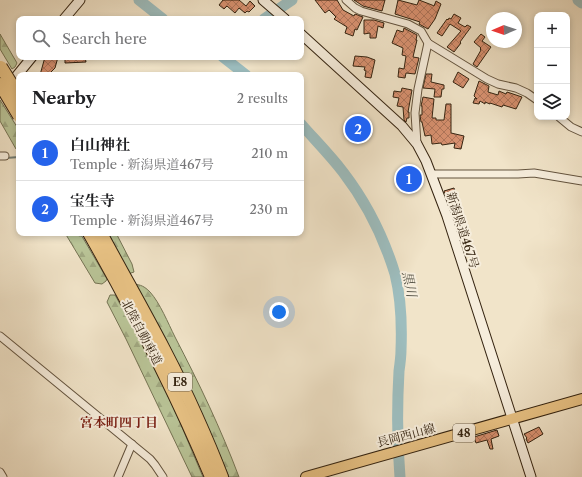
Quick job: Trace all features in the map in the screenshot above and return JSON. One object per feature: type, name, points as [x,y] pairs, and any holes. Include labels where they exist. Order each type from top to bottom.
[{"type":"highway","points":[[0,66],[16,91]]},
{"type":"highway","points":[[0,84],[16,111]]},
{"type":"highway","name":"北陸自動車道","points":[[91,236],[127,291],[211,477]]},
{"type":"highway","name":"北陸自動車道","points":[[102,236],[116,272]]},
{"type":"highway","name":"北陸自動車道","points":[[127,291],[151,324],[196,414],[222,477]]},
{"type":"main road","points":[[67,16],[80,0]]},
{"type":"main road","points":[[263,0],[281,16]]},
{"type":"main road","name":"新潟県道467号","points":[[304,37],[402,126],[417,144],[432,174],[447,216],[531,477]]},
{"type":"main road","points":[[20,72],[30,60]]},
{"type":"main road","name":"長岡西山線","points":[[306,477],[582,399]]},
{"type":"street","points":[[346,0],[361,11],[414,27],[421,32],[428,43],[487,79],[498,84],[516,88],[534,98]]},
{"type":"street","points":[[417,144],[415,113],[418,89],[428,43]]},
{"type":"street","points":[[563,120],[571,127],[582,132]]},
{"type":"street","points":[[432,174],[518,174],[534,172],[582,181]]},
{"type":"street","points":[[0,336],[132,444],[155,465],[163,477]]},
{"type":"street","points":[[118,477],[132,444]]},
{"type":"street","points":[[0,472],[3,477]]},
{"type":"green space","points":[[0,34],[17,63],[12,69],[0,49]]},
{"type":"green space","points":[[0,100],[16,125],[16,149],[0,121]]},
{"type":"green space","points":[[67,236],[82,236],[107,279],[102,284],[95,283]]},
{"type":"green space","points":[[108,236],[118,236],[132,264],[134,272],[128,274]]},
{"type":"green space","points":[[134,284],[142,286],[148,290],[160,307],[209,406],[239,477],[229,477],[185,379],[161,331]]},
{"type":"green space","points":[[110,295],[115,295],[153,363],[203,477],[192,477],[107,302]]},
{"type":"building","points":[[223,0],[239,0],[246,6],[250,1],[255,6],[249,12],[247,11],[245,13],[239,8],[235,13],[227,6],[224,9],[219,5]]},
{"type":"building","points":[[315,0],[337,0],[343,10],[354,16],[355,14],[363,17],[357,30],[355,29],[353,36],[345,33],[347,27],[334,19],[336,17],[329,10],[325,13]]},
{"type":"building","points":[[354,0],[385,0],[382,11],[363,6]]},
{"type":"building","points":[[398,0],[417,5],[419,0],[434,6],[436,1],[441,4],[435,19],[428,29],[419,24],[420,22],[395,14]]},
{"type":"building","points":[[454,14],[461,18],[458,23],[465,27],[467,25],[471,27],[454,52],[447,47],[461,31],[450,24],[442,36],[437,33],[447,19],[451,19]]},
{"type":"building","points":[[364,20],[374,20],[384,23],[383,28],[378,26],[376,38],[370,38],[370,33],[364,34]]},
{"type":"building","points":[[404,28],[417,35],[413,57],[419,58],[415,74],[406,73],[405,78],[398,77],[399,68],[404,69],[406,56],[402,55],[403,48],[392,43],[397,30],[403,32]]},
{"type":"building","points":[[481,34],[485,37],[482,41],[486,44],[486,48],[490,48],[477,67],[473,64],[481,48],[474,42]]},
{"type":"building","points":[[355,56],[367,57],[375,60],[371,78],[365,77],[365,67],[353,66]]},
{"type":"building","points":[[44,60],[57,60],[55,68],[51,72],[41,72]]},
{"type":"building","points":[[65,60],[86,60],[86,62],[65,63]]},
{"type":"building","points":[[458,72],[469,79],[463,88],[453,82]]},
{"type":"building","points":[[426,74],[432,74],[431,82],[444,85],[441,97],[434,97],[435,89],[423,88]]},
{"type":"building","points":[[479,81],[489,86],[488,92],[498,95],[499,91],[506,94],[507,92],[522,97],[516,109],[485,102],[485,104],[480,101],[479,104],[473,103],[475,98],[477,99],[474,96]]},
{"type":"building","points":[[402,88],[412,90],[408,112],[409,118],[407,118],[406,122],[404,120],[403,107],[397,106],[399,98],[393,97],[394,91],[401,92]]},
{"type":"building","points":[[423,97],[434,99],[432,118],[436,118],[436,120],[444,120],[446,104],[451,104],[451,133],[464,136],[461,149],[454,148],[455,143],[442,145],[441,143],[432,144],[431,135],[425,136],[420,115],[422,115],[421,106]]},
{"type":"building","points":[[454,188],[457,196],[449,199],[448,201],[444,191]]},
{"type":"building","points":[[539,427],[543,434],[528,443],[524,434]]},
{"type":"building","points":[[497,430],[499,436],[491,439],[493,449],[490,449],[487,440],[476,443],[474,437]]},
{"type":"waterway","name":"黒川","points":[[139,0],[159,16]]},
{"type":"waterway","points":[[268,16],[292,0]]},
{"type":"waterway","points":[[578,0],[582,3]]},
{"type":"waterway","name":"黒川","points":[[227,60],[242,72]]},
{"type":"waterway","name":"黒川","points":[[304,127],[338,166],[367,208],[380,234],[395,274],[399,292],[401,321],[398,411],[398,451],[400,477]]},
{"type":"waterway","points":[[6,158],[16,157]]},
{"type":"place","name":"宝生寺","points":[[358,129]]},
{"type":"place","name":"白山神社","points":[[409,179]]},
{"type":"district","name":"宮本町四丁目","points":[[119,422]]}]
